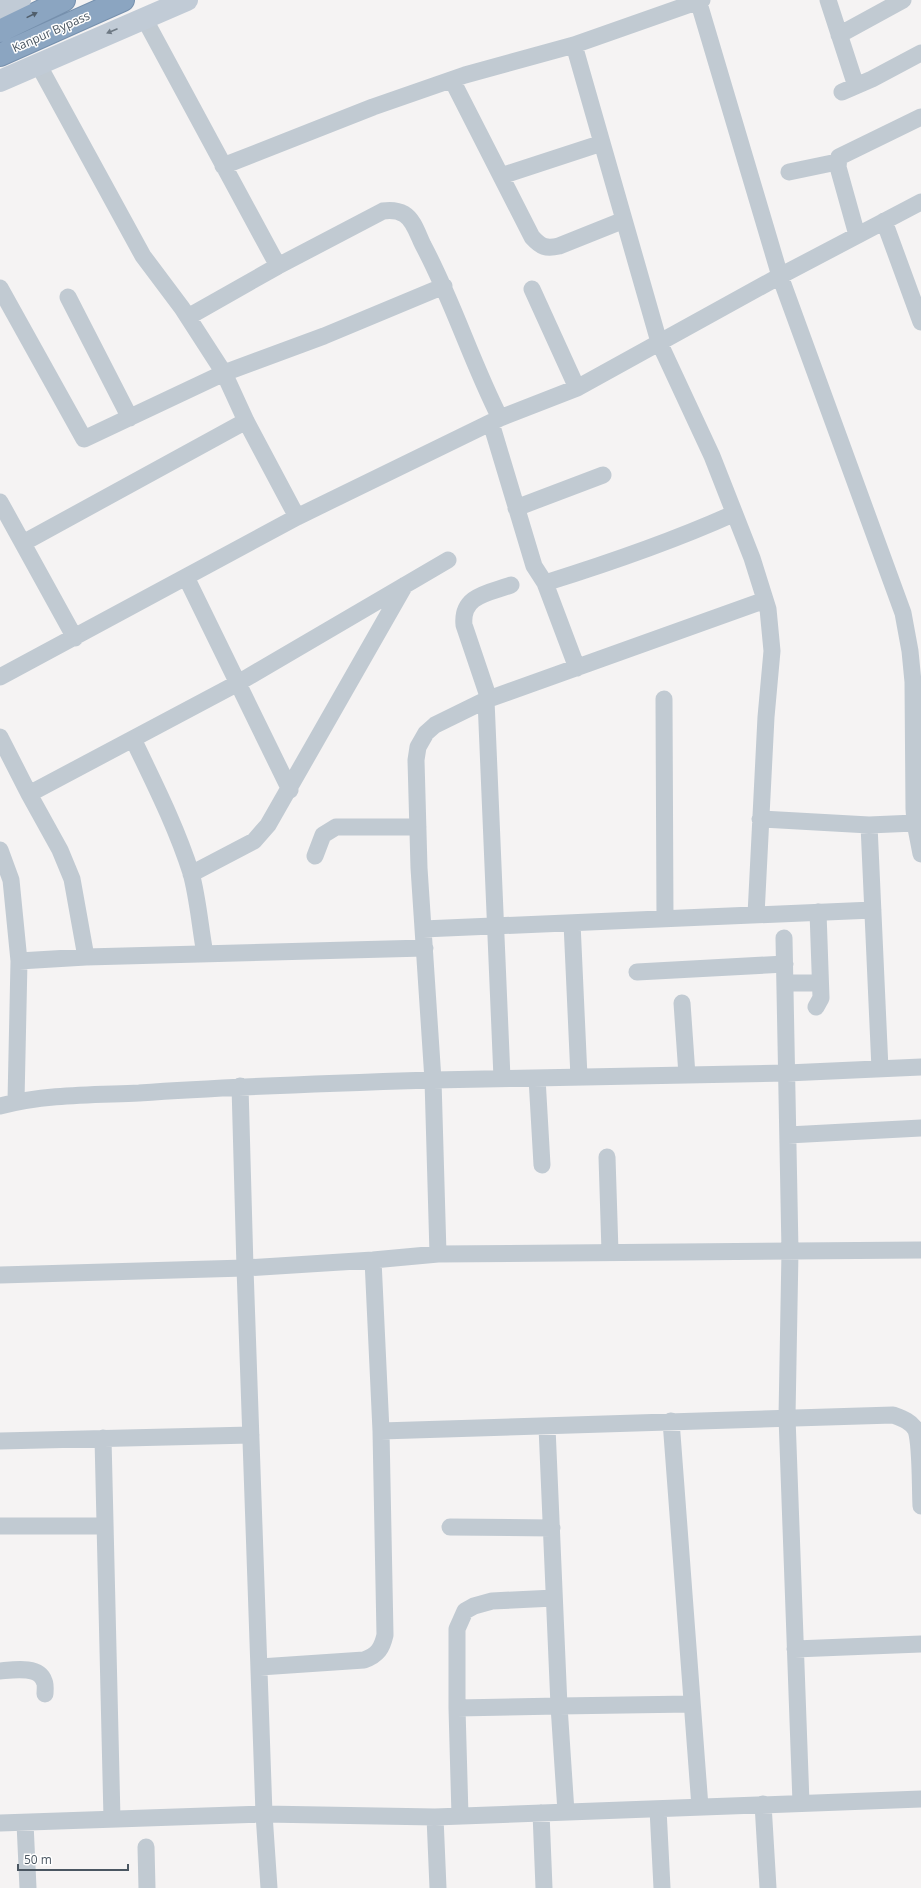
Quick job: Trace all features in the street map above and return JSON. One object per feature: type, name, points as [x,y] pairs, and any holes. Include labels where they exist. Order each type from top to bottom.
[{"type":"highway","name":"Kanpur Bypass","points":[[0,31],[64,0]]},
{"type":"highway","name":"Kanpur Bypass","points":[[0,55],[123,0]]},
{"type":"main road","points":[[0,9],[20,0]]},
{"type":"main road","points":[[0,81],[186,0]]},
{"type":"street","points":[[223,166],[373,107],[452,80],[574,45],[699,0],[780,276],[903,613],[910,651],[917,813],[921,854]]},
{"type":"street","points":[[828,0],[839,35],[849,89],[921,53]]},
{"type":"street","points":[[839,35],[903,0]]},
{"type":"street","points":[[144,18],[278,266]]},
{"type":"street","points":[[574,45],[659,342],[712,456],[733,514],[752,558],[765,600],[772,651],[766,717],[756,915]]},
{"type":"street","points":[[38,64],[143,256],[188,317],[224,374],[246,421],[297,517]]},
{"type":"street","points":[[452,80],[532,237],[540,246],[549,248],[559,246],[624,220]]},
{"type":"street","points":[[789,172],[837,162],[844,154],[921,117]]},
{"type":"street","points":[[501,176],[602,143]]},
{"type":"street","points":[[837,162],[857,235]]},
{"type":"street","points":[[0,677],[75,638],[297,517],[495,421],[577,388],[780,276],[921,202]]},
{"type":"street","points":[[188,317],[278,266],[383,211],[392,210],[404,214],[411,221],[444,286],[489,397],[516,508],[534,566],[545,582],[576,668]]},
{"type":"street","points":[[884,221],[921,322]]},
{"type":"street","points":[[0,288],[84,439],[224,374],[324,336],[444,286]]},
{"type":"street","points":[[532,289],[577,388]]},
{"type":"street","points":[[68,297],[130,418]]},
{"type":"street","points":[[23,544],[246,421]]},
{"type":"street","points":[[516,508],[603,475]]},
{"type":"street","points":[[0,502],[75,638]]},
{"type":"street","points":[[545,582],[586,570],[733,514]]},
{"type":"street","points":[[29,794],[238,683],[448,560]]},
{"type":"street","points":[[186,577],[290,790]]},
{"type":"street","points":[[191,874],[254,841],[268,825],[290,790],[406,585]]},
{"type":"street","points":[[502,1078],[487,700],[464,625],[463,614],[467,605],[477,597],[512,585]]},
{"type":"street","points":[[438,1254],[433,1080],[418,827],[416,760],[418,747],[426,733],[435,725],[487,700],[765,600]]},
{"type":"street","points":[[664,699],[665,919]]},
{"type":"street","points":[[0,737],[60,850],[72,879],[86,957]]},
{"type":"street","points":[[133,739],[167,809],[191,874],[205,954]]},
{"type":"street","points":[[760,820],[869,825],[917,813]]},
{"type":"street","points":[[869,825],[880,1069]]},
{"type":"street","points":[[315,856],[323,835],[336,827],[418,827]]},
{"type":"street","points":[[0,850],[11,880],[19,961],[16,1101]]},
{"type":"street","points":[[423,929],[873,910]]},
{"type":"street","points":[[816,1007],[821,998],[818,912]]},
{"type":"street","points":[[572,923],[579,1077]]},
{"type":"street","points":[[784,938],[790,1251],[788,1417],[801,1803]]},
{"type":"street","points":[[19,961],[86,957],[424,948]]},
{"type":"street","points":[[637,972],[785,964]]},
{"type":"street","points":[[785,982],[820,983]]},
{"type":"street","points":[[682,1003],[687,1075]]},
{"type":"street","points":[[0,1106],[16,1101],[67,1096],[240,1086],[502,1078],[787,1073],[921,1067]]},
{"type":"street","points":[[537,1078],[542,1165]]},
{"type":"street","points":[[240,1086],[264,1814],[269,1888]]},
{"type":"street","points":[[788,1135],[921,1128]]},
{"type":"street","points":[[606,1157],[610,1252]]},
{"type":"street","points":[[0,1275],[245,1268],[373,1260],[438,1254],[921,1250]]},
{"type":"street","points":[[260,1667],[364,1660],[375,1656],[382,1647],[385,1635],[381,1431],[373,1260]]},
{"type":"street","points":[[381,1431],[547,1427],[788,1417],[893,1415],[908,1420],[916,1429],[921,1506]]},
{"type":"street","points":[[670,1421],[700,1807]]},
{"type":"street","points":[[547,1427],[559,1706],[566,1812]]},
{"type":"street","points":[[0,1441],[251,1435]]},
{"type":"street","points":[[103,1438],[112,1820]]},
{"type":"street","points":[[0,1526],[106,1526]]},
{"type":"street","points":[[450,1527],[552,1528]]},
{"type":"street","points":[[460,1816],[457,1708],[457,1629],[465,1611],[474,1606],[492,1601],[554,1598]]},
{"type":"street","points":[[795,1649],[921,1644]]},
{"type":"street","points":[[0,1671],[32,1671],[41,1675],[44,1681],[45,1694]]},
{"type":"street","points":[[457,1708],[691,1704]]},
{"type":"street","points":[[0,1823],[264,1814],[435,1817],[921,1799]]},
{"type":"street","points":[[763,1804],[768,1888]]},
{"type":"street","points":[[658,1808],[662,1888]]},
{"type":"street","points":[[541,1813],[544,1888]]},
{"type":"street","points":[[435,1817],[438,1888]]},
{"type":"street","points":[[25,1822],[28,1888]]},
{"type":"street","points":[[146,1847],[147,1888]]}]
